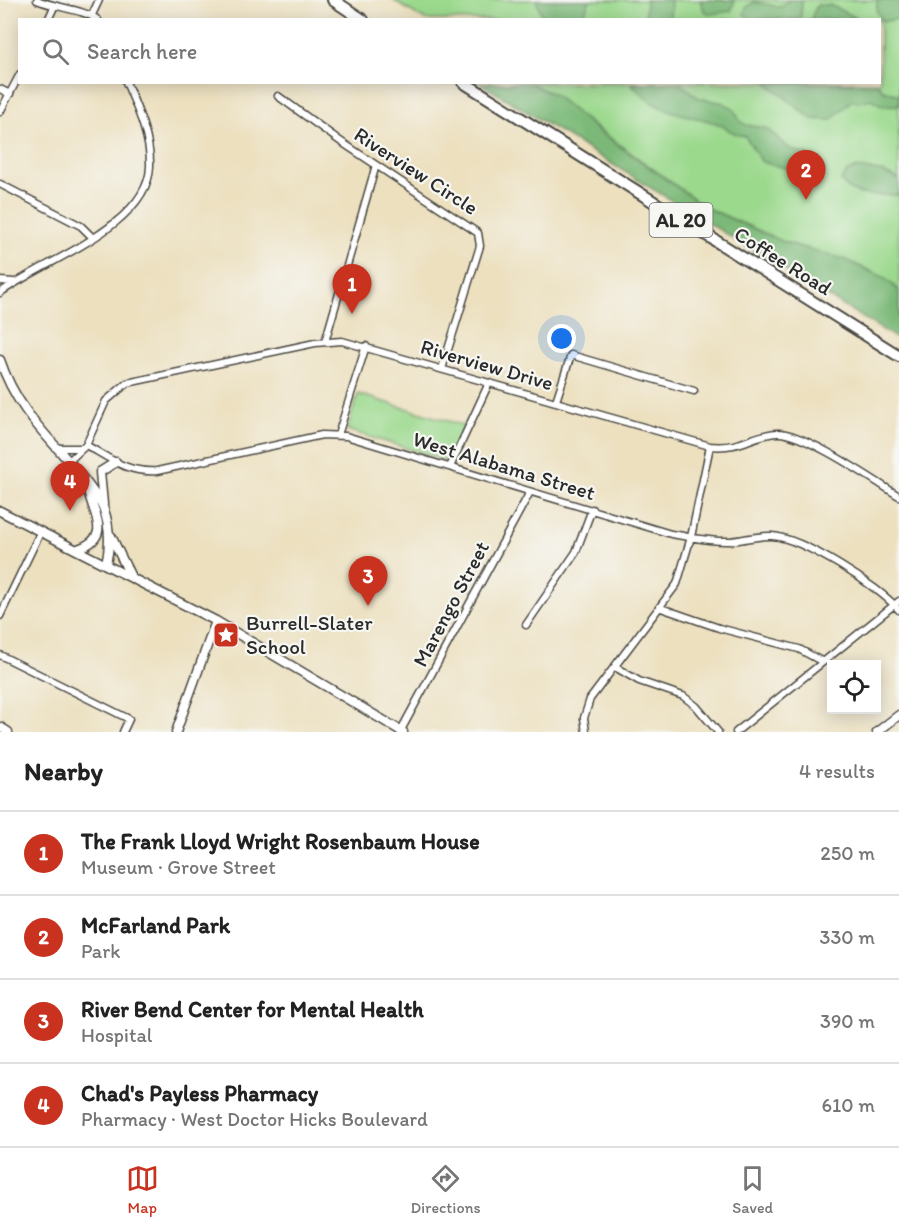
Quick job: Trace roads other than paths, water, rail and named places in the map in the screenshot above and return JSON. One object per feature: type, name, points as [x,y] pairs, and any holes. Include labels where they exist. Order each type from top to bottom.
[{"type":"main road","points":[[333,0],[360,18]]},
{"type":"main road","name":"Coffee Road","points":[[466,84],[899,356]]},
{"type":"street","points":[[37,0],[54,7],[92,15],[96,18]]},
{"type":"street","points":[[92,15],[99,0]]},
{"type":"street","points":[[49,18],[54,7]]},
{"type":"street","points":[[0,112],[18,78]]},
{"type":"street","points":[[0,292],[14,282],[55,261],[136,204],[147,185],[150,172],[146,137],[127,84]]},
{"type":"street","points":[[0,89],[10,94]]},
{"type":"street","name":"Riverview Circle","points":[[278,96],[376,165],[473,227],[480,239],[442,369]]},
{"type":"street","points":[[325,342],[376,165]]},
{"type":"street","points":[[0,184],[81,226],[92,237]]},
{"type":"street","points":[[0,281],[14,282]]},
{"type":"street","name":"Riverview Drive","points":[[68,462],[85,447],[106,401],[127,383],[325,342],[342,341],[710,446],[728,448],[768,435],[788,434],[868,476],[899,496]]},
{"type":"street","points":[[338,435],[366,346]]},
{"type":"street","points":[[556,401],[572,355],[694,390]]},
{"type":"street","points":[[0,360],[21,408],[87,484],[103,507]]},
{"type":"street","points":[[450,467],[489,383]]},
{"type":"street","name":"West Alabama Street","points":[[85,447],[133,471],[157,471],[322,435],[338,435],[671,534],[718,542],[766,536],[787,539],[812,550],[898,605]]},
{"type":"street","points":[[585,729],[590,699],[677,584],[692,537],[710,446]]},
{"type":"street","points":[[56,448],[85,447]]},
{"type":"street","points":[[116,462],[103,468],[98,478],[110,532],[131,576]]},
{"type":"street","points":[[78,549],[93,543],[98,537],[99,528],[87,484]]},
{"type":"street","name":"Marengo Street","points":[[401,732],[530,492]]},
{"type":"street","points":[[526,626],[576,552],[592,509]]},
{"type":"street","points":[[0,511],[216,621],[401,732]]},
{"type":"street","points":[[0,616],[40,531]]},
{"type":"street","points":[[106,564],[110,532]]},
{"type":"street","points":[[736,732],[898,605]]},
{"type":"street","points":[[661,608],[719,628],[799,649],[823,662]]},
{"type":"street","points":[[176,732],[216,621]]},
{"type":"street","points":[[0,655],[129,719],[123,732]]},
{"type":"street","points":[[615,667],[639,681],[683,696],[696,706],[717,732]]},
{"type":"street","points":[[877,732],[899,715]]},
{"type":"street","points":[[0,727],[8,732]]},
{"type":"place","name":"McFarland Park","points":[[806,200]]},
{"type":"place","name":"The Frank Lloyd Wright Rosenbaum House","points":[[352,314]]},
{"type":"place","name":"Chad's Payless Pharmacy","points":[[70,511]]},
{"type":"place","name":"River Bend Center for Mental Health","points":[[368,606]]},
{"type":"place","name":"Burrell-Slater School","points":[[226,635]]}]
